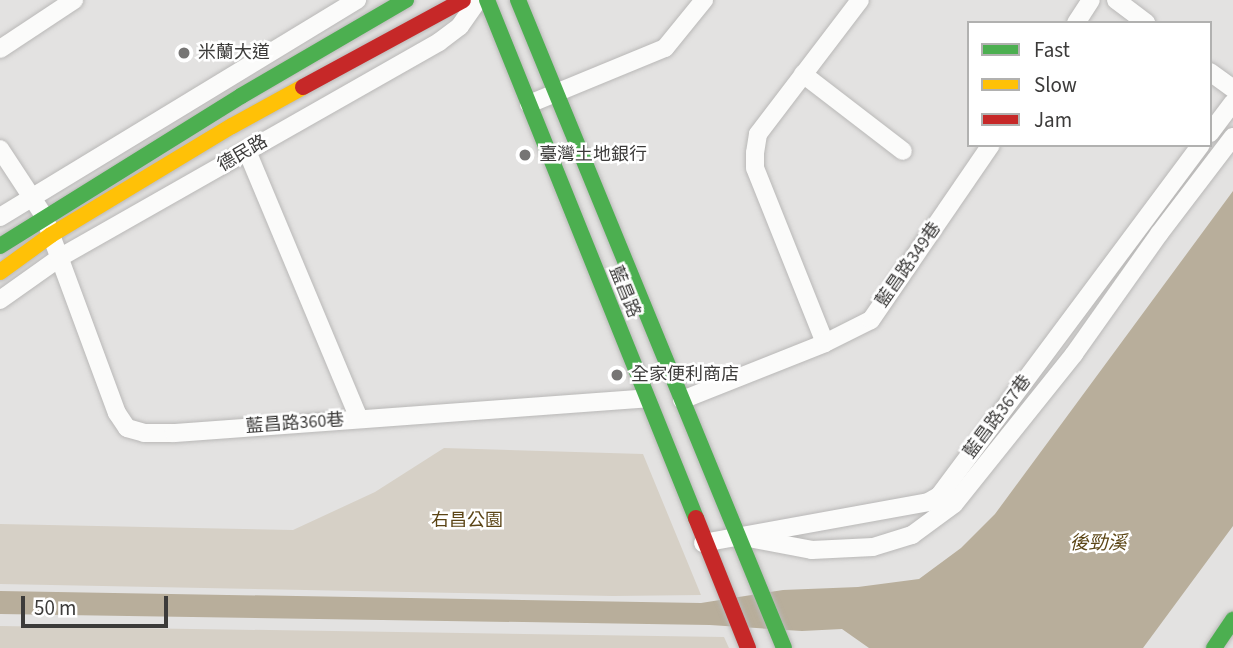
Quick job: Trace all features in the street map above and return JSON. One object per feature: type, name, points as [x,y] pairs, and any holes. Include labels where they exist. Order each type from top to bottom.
[{"type":"street","points":[[0,49],[74,0]]},
{"type":"street","points":[[0,216],[357,0]]},
{"type":"street","points":[[0,246],[44,216],[241,96],[406,0]]},
{"type":"street","name":"德民路","points":[[0,272],[51,235],[232,126],[463,0]]},
{"type":"street","name":"德民路","points":[[0,300],[59,258],[439,42],[460,26],[478,0]]},
{"type":"street","name":"藍昌路","points":[[487,0],[746,643]]},
{"type":"street","name":"藍昌路","points":[[518,0],[781,641]]},
{"type":"street","points":[[529,104],[665,48],[704,0]]},
{"type":"street","points":[[825,343],[755,169],[758,134],[860,0]]},
{"type":"street","points":[[1077,21],[1091,0]]},
{"type":"street","points":[[1116,0],[1143,21]]},
{"type":"street","points":[[1212,73],[1233,89]]},
{"type":"street","points":[[803,74],[903,151]]},
{"type":"street","points":[[1212,130],[1233,103]]},
{"type":"street","points":[[738,536],[812,550],[873,547],[912,535],[954,504],[1074,354],[1233,137]]},
{"type":"street","name":"藍昌路349巷","points":[[682,400],[825,343],[871,320],[990,147]]},
{"type":"street","name":"藍昌路367巷","points":[[704,542],[928,502],[939,496],[1200,147]]},
{"type":"street","points":[[0,149],[44,216],[59,258]]},
{"type":"street","points":[[247,151],[359,419]]},
{"type":"street","name":"藍昌路360巷","points":[[59,258],[117,413],[127,428],[144,433],[646,398]]},
{"type":"street","points":[[646,398],[682,400]]},
{"type":"street","points":[[1214,648],[1233,620]]},
{"type":"green space","name":"右昌公園","points":[[444,448],[643,454],[701,595],[613,596],[0,584],[0,524],[293,530],[375,492]]},
{"type":"green space","points":[[0,626],[724,637],[729,648],[0,648]]},
{"type":"water","name":"後勁溪","points":[[1233,191],[1233,526],[1143,648],[869,648],[842,629],[802,631],[710,625],[0,614],[0,591],[701,603],[783,590],[858,587],[919,579],[961,548],[995,514]]},
{"type":"traffic: fast","points":[[0,246],[241,96],[406,0]]},
{"type":"traffic: fast","points":[[487,0],[696,518]]},
{"type":"traffic: fast","points":[[518,0],[784,648]]},
{"type":"traffic: fast","points":[[1214,648],[1233,620]]},
{"type":"traffic: slow","points":[[0,272],[51,235],[232,126],[303,87]]},
{"type":"traffic: jam","points":[[303,87],[463,0]]},
{"type":"traffic: jam","points":[[696,518],[748,648]]},
{"type":"place","name":"米蘭大道","points":[[184,53]]},
{"type":"place","name":"臺灣土地銀行","points":[[525,155]]},
{"type":"place","name":"全家便利商店","points":[[617,375]]}]
